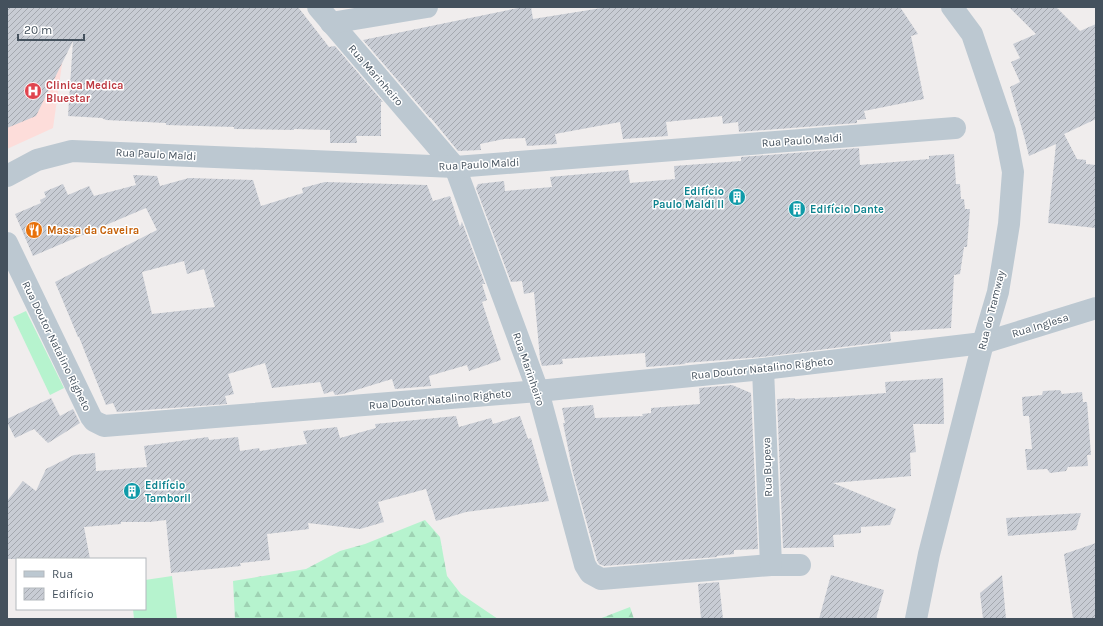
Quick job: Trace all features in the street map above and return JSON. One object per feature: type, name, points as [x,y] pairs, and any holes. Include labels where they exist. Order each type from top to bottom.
[{"type":"street","points":[[324,15],[427,7]]},
{"type":"street","name":"Rua do Tramway","points":[[916,619],[928,554],[983,343],[998,292],[1009,224],[1013,172],[1005,132],[972,34],[952,7]]},
{"type":"street","name":"Rua Marinheiro","points":[[324,15],[455,167],[538,391],[585,565],[590,573],[601,579],[800,564]]},
{"type":"street","name":"Rua Paulo Maldi","points":[[7,176],[37,160],[72,151],[455,167],[956,128]]},
{"type":"street","name":"Rua Doutor Natalino Righeto","points":[[7,243],[91,417],[94,421],[104,426],[538,391],[763,369],[983,343]]},
{"type":"street","name":"Rua Inglesa","points":[[983,343],[1096,308]]},
{"type":"street","name":"Rua Bupeva","points":[[763,369],[771,565]]},
{"type":"shaded area","name":"Clinica Medica Bluestar","points":[[67,29],[53,128],[7,149],[7,55]]},
{"type":"green space","points":[[26,311],[64,388],[50,395],[13,317]]},
{"type":"green space","points":[[425,520],[440,537],[447,576],[461,594],[498,619],[235,619],[233,581],[306,569],[340,551],[365,544]]},
{"type":"green space","points":[[172,576],[177,619],[134,619],[133,610],[146,610],[146,580]]},
{"type":"green space","points":[[630,607],[634,619],[599,619]]},
{"type":"building","points":[[7,7],[298,7],[329,47],[335,46],[383,102],[381,102],[381,136],[356,136],[357,143],[330,143],[330,130],[234,129],[234,127],[166,125],[166,123],[106,120],[102,118],[68,116],[73,41],[36,116],[7,128]]},
{"type":"building","points":[[523,7],[531,7],[533,19],[608,7],[900,7],[918,34],[911,36],[924,99],[864,111],[866,119],[857,120],[857,123],[739,132],[738,122],[723,124],[722,116],[666,122],[668,136],[623,139],[620,122],[555,134],[557,144],[527,146],[525,138],[504,139],[480,144],[481,150],[458,151],[363,40]]},
{"type":"building","points":[[1009,7],[1056,7],[1080,31],[1096,24],[1096,119],[1064,134],[1077,159],[1086,160],[1086,164],[1096,165],[1096,228],[1048,223],[1056,144],[1029,156],[1010,87],[1020,82],[1011,62],[1020,58],[1013,44],[1036,34]]},
{"type":"building","points":[[859,148],[860,165],[929,159],[929,156],[954,154],[956,184],[960,184],[961,199],[964,199],[965,209],[970,209],[967,247],[964,247],[960,274],[954,275],[951,328],[890,332],[891,341],[762,357],[646,367],[645,353],[562,359],[563,364],[542,366],[540,359],[534,292],[524,294],[522,281],[511,282],[476,188],[478,184],[504,181],[505,191],[552,187],[550,177],[628,170],[630,183],[675,179],[674,166],[741,161],[741,157]]},
{"type":"building","points":[[133,175],[157,176],[160,186],[189,178],[253,180],[261,206],[303,193],[302,188],[325,182],[427,185],[433,201],[450,196],[460,227],[462,222],[485,284],[482,284],[487,300],[482,302],[501,360],[469,371],[467,365],[429,376],[431,386],[395,389],[392,379],[335,395],[333,391],[324,394],[320,382],[272,388],[265,363],[228,374],[234,394],[225,396],[227,404],[117,412],[113,403],[106,405],[55,282],[157,230],[146,208],[33,256],[15,214],[41,203],[40,200],[46,197],[44,192],[63,184],[68,195],[89,186],[94,196],[136,185]],"holes":[[[184,261],[187,274],[204,269],[215,307],[152,314],[142,272]]]},
{"type":"building","points":[[943,378],[944,424],[913,424],[916,452],[910,453],[911,476],[833,483],[896,509],[890,525],[861,527],[861,533],[833,535],[834,547],[783,548],[777,399],[837,397],[886,393],[885,382]]},
{"type":"building","points":[[732,385],[751,393],[758,549],[734,550],[734,554],[717,557],[604,566],[599,564],[573,473],[563,423],[565,423],[562,408],[593,405],[595,418],[643,416],[642,414],[651,413],[651,408],[700,404],[699,388]]},
{"type":"building","points":[[1060,390],[1062,394],[1082,392],[1083,402],[1087,402],[1091,455],[1087,455],[1088,466],[1068,467],[1066,471],[1050,473],[1047,469],[1027,470],[1025,449],[1032,449],[1029,416],[1023,416],[1022,397],[1042,395],[1043,391]]},
{"type":"building","points":[[51,398],[60,416],[73,409],[80,423],[48,443],[34,429],[15,438],[7,419]]},
{"type":"building","points":[[456,416],[459,427],[491,418],[493,424],[520,416],[528,439],[531,438],[549,501],[466,512],[436,521],[426,489],[378,502],[384,522],[360,529],[308,523],[309,529],[267,534],[270,560],[240,563],[241,566],[171,573],[166,520],[150,522],[121,522],[121,524],[84,527],[90,558],[7,559],[7,501],[23,481],[36,491],[46,469],[74,455],[95,453],[96,471],[147,467],[144,446],[208,437],[209,440],[238,437],[240,451],[259,448],[260,451],[307,444],[303,431],[337,427],[340,438],[376,428],[375,424]]},
{"type":"building","points":[[1081,513],[1076,530],[1008,536],[1006,518]]},
{"type":"building","points":[[1096,543],[1096,619],[1073,619],[1064,554]]},
{"type":"building","points":[[831,575],[884,590],[876,619],[819,619]]},
{"type":"building","points":[[1002,575],[1006,619],[983,619],[980,593]]},
{"type":"building","points":[[719,582],[723,619],[701,619],[698,584]]},
{"type":"place","name":"Clinica Medica Bluestar","points":[[33,91]]},
{"type":"place","name":"Edifício Paulo Maldi II","points":[[737,197]]},
{"type":"place","name":"Edifício Dante","points":[[797,209]]},
{"type":"place","name":"Massa da Caveira","points":[[34,230]]},
{"type":"place","name":"Edifício Tamboril","points":[[132,491]]}]
